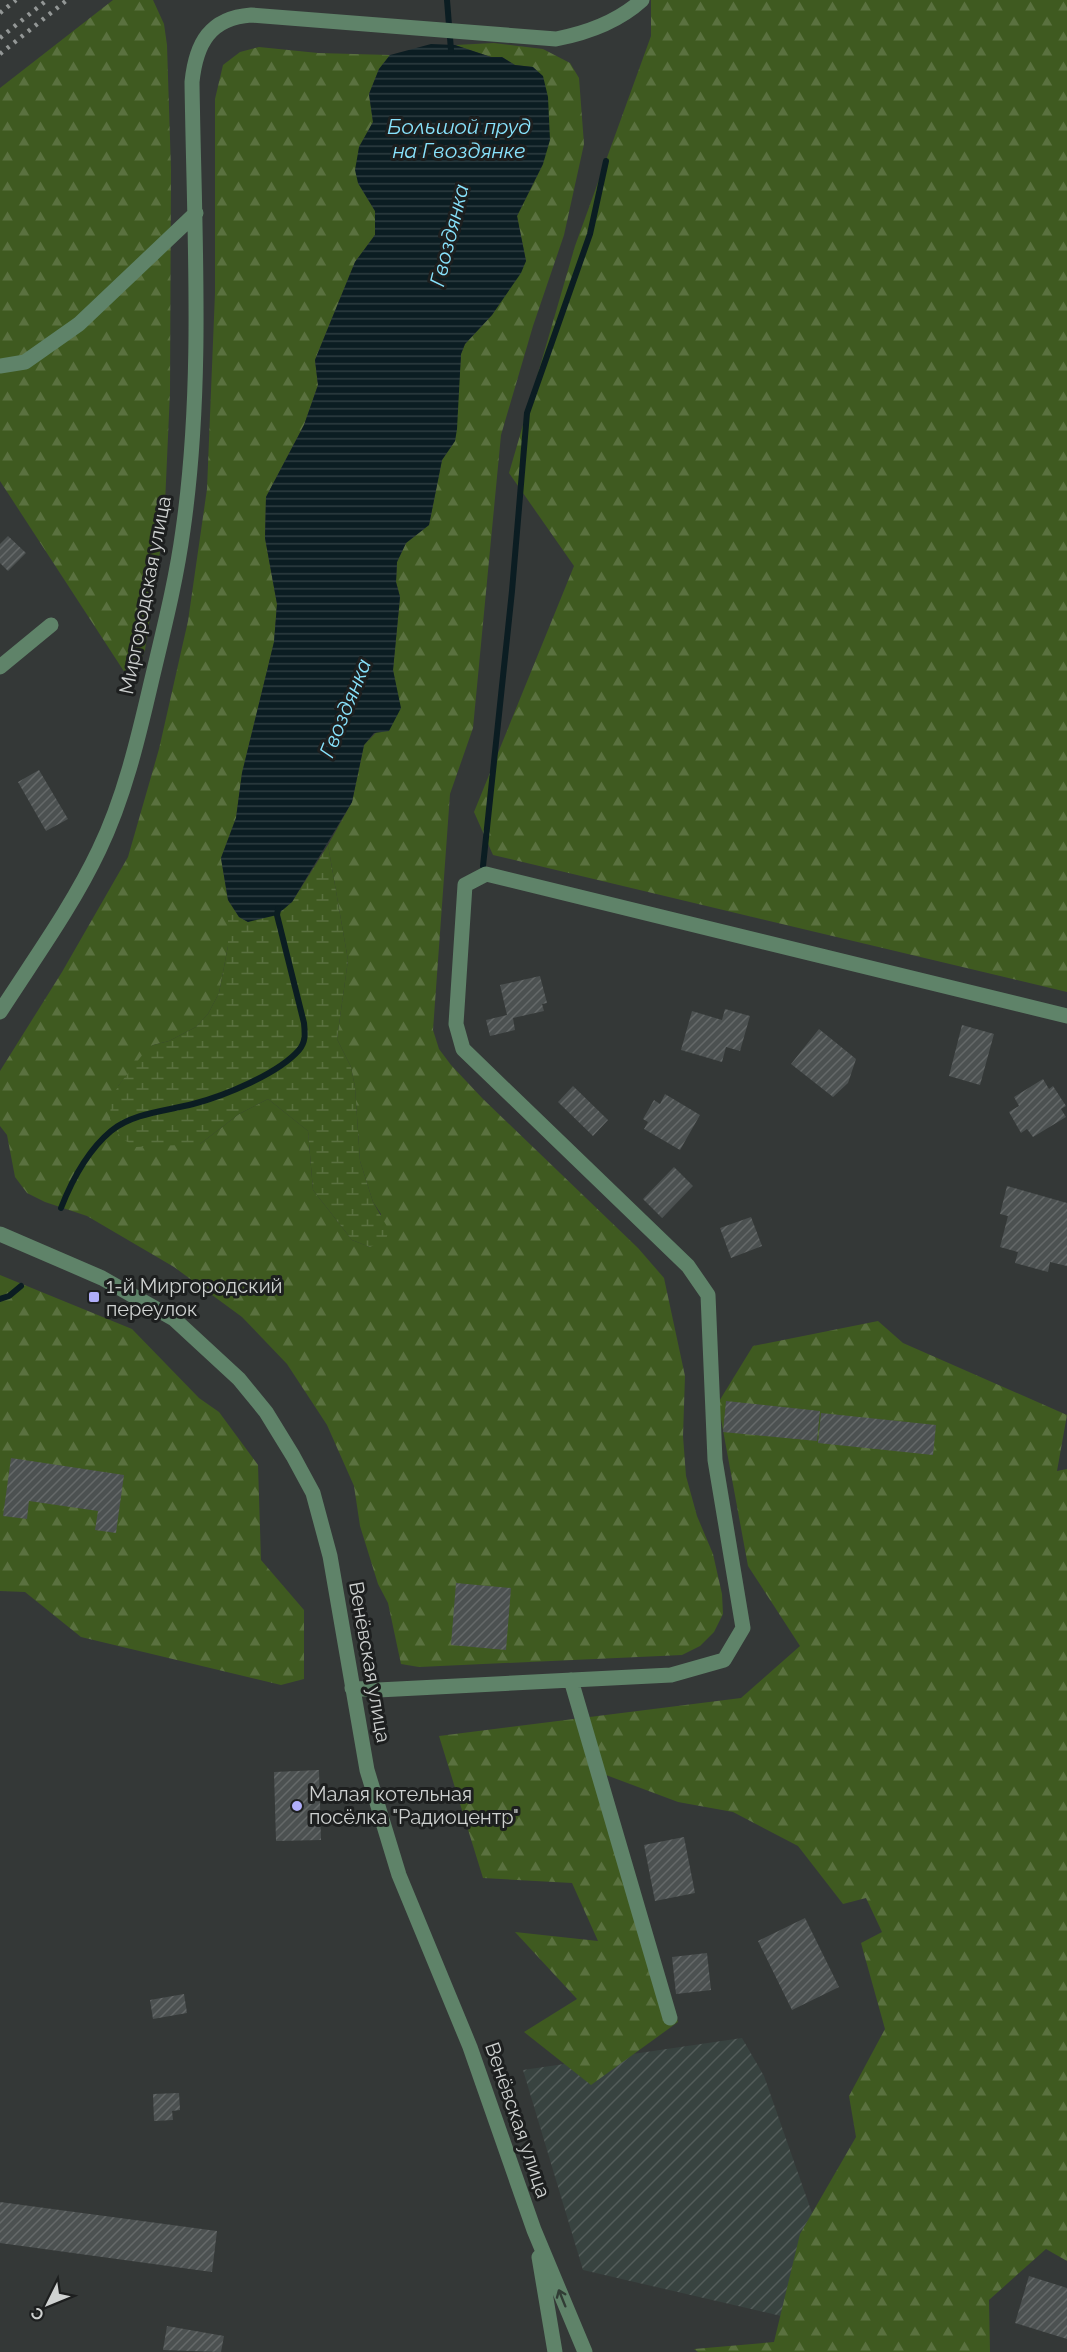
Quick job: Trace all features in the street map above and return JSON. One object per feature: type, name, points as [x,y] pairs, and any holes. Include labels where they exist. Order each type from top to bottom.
[{"type":"street","name":"Миргородская улица","points":[[0,1012],[80,886],[100,849],[121,796],[167,617],[184,530],[196,337],[196,213],[192,82],[195,58],[201,44],[224,20],[251,15],[556,39],[576,35],[626,14],[642,0]]},
{"type":"street","points":[[0,366],[25,362],[79,324],[196,213]]},
{"type":"street","points":[[0,667],[51,625]]},
{"type":"street","points":[[352,1688],[378,1690],[671,1675],[724,1660],[742,1628],[715,1460],[708,1295],[688,1266],[463,1048],[456,1024],[465,885],[486,874],[1067,1016]]},
{"type":"street","name":"Венёвская улица","points":[[0,1234],[102,1278],[174,1319],[239,1379],[266,1412],[313,1493],[330,1556],[368,1770],[399,1875],[470,2047],[534,2230],[585,2352]]},
{"type":"street","points":[[571,1680],[670,2018]]},
{"type":"street","name":"Венёвская улица","points":[[534,2230],[555,2352]]},
{"type":"shaded area","points":[[742,2038],[764,2076],[854,2333],[583,2270],[523,2070]]},
{"type":"green space","points":[[113,0],[153,0],[164,24],[167,45],[171,170],[170,392],[164,526],[145,650],[135,673],[127,676],[0,481],[0,88]]},
{"type":"green space","points":[[651,0],[1067,0],[1067,992],[493,855],[474,812],[574,566],[509,473],[575,246],[651,36]]},
{"type":"green space","points":[[494,43],[543,49],[570,63],[579,78],[584,144],[564,235],[533,326],[501,435],[473,728],[450,794],[433,1030],[439,1049],[451,1065],[483,1099],[638,1248],[664,1278],[685,1376],[683,1436],[686,1476],[697,1516],[713,1554],[722,1594],[723,1614],[714,1632],[700,1646],[682,1655],[419,1667],[401,1664],[388,1603],[378,1584],[360,1526],[354,1486],[327,1425],[287,1364],[242,1317],[174,1267],[87,1216],[45,1202],[27,1193],[15,1177],[7,1135],[0,1126],[0,1071],[62,972],[128,857],[159,749],[188,621],[207,489],[215,293],[215,99],[223,65],[240,52],[259,47],[318,53],[390,55],[379,69],[369,94],[373,122],[359,147],[358,183],[375,211],[375,235],[355,262],[315,360],[318,385],[304,425],[266,497],[265,538],[277,604],[274,642],[242,773],[236,818],[221,858],[228,900],[228,946],[219,993],[208,1014],[196,1027],[169,1041],[153,1045],[118,1086],[200,1144],[239,1114],[268,1099],[308,1131],[313,1190],[352,1240],[370,1247],[381,1214],[373,1202],[360,1161],[355,1087],[351,1067],[337,1039],[348,960],[328,845],[352,802],[364,745],[400,708],[393,670],[400,597],[396,582],[397,562],[406,543],[429,525],[442,460],[455,441],[461,354],[465,344],[492,315],[526,261],[517,216],[543,164],[533,67],[515,65],[502,57],[491,57],[455,45]]},
{"type":"green space","points":[[328,845],[348,960],[337,1039],[351,1067],[355,1087],[360,1161],[373,1202],[389,1230],[386,1239],[370,1247],[352,1240],[313,1190],[308,1131],[268,1099],[239,1114],[200,1144],[136,1147],[121,1138],[110,1119],[111,1101],[118,1086],[143,1054],[153,1045],[169,1041],[196,1027],[208,1014],[219,993],[228,946],[228,900],[239,917],[248,922],[292,902]]},
{"type":"green space","points":[[0,1275],[132,1329],[199,1398],[219,1412],[258,1465],[261,1560],[304,1610],[304,1679],[281,1685],[81,1637],[25,1592],[0,1591]]},
{"type":"green space","points":[[878,1321],[903,1343],[1067,1415],[1057,1471],[1067,1469],[1067,2261],[1046,2249],[989,2300],[990,2352],[698,2352],[694,2349],[774,2342],[800,2234],[856,2137],[849,2096],[885,2029],[861,1943],[882,1932],[866,1898],[843,1904],[798,1846],[733,1812],[678,1802],[606,1775],[678,2022],[591,2085],[524,2032],[577,1999],[515,1932],[598,1941],[572,1883],[483,1878],[439,1736],[741,1698],[800,1646],[748,1566],[718,1403],[753,1346]]},
{"type":"water","name":"Большой пруд на Гвоздянке","points":[[431,44],[455,45],[491,57],[502,57],[515,65],[533,67],[543,76],[548,97],[550,140],[543,164],[517,216],[526,261],[521,273],[492,315],[465,344],[461,354],[455,441],[442,460],[429,525],[406,543],[397,562],[396,582],[400,597],[393,670],[401,708],[389,731],[374,733],[364,745],[352,802],[292,902],[277,915],[248,922],[239,917],[228,900],[221,858],[236,818],[242,773],[274,642],[277,604],[265,538],[266,497],[304,425],[318,385],[315,360],[355,262],[375,235],[375,211],[358,183],[355,170],[359,147],[373,122],[369,94],[379,69],[390,55]]},
{"type":"building","points":[[8,536],[26,553],[8,571],[0,563],[0,544]]},
{"type":"building","points":[[39,770],[68,819],[46,831],[18,782]]},
{"type":"building","points":[[540,976],[547,1003],[542,1004],[544,1011],[513,1018],[515,1030],[490,1036],[486,1020],[507,1015],[500,985]]},
{"type":"building","points":[[725,1009],[750,1016],[740,1051],[726,1047],[722,1062],[681,1050],[692,1011],[722,1020]]},
{"type":"building","points":[[962,1025],[994,1034],[980,1085],[949,1076]]},
{"type":"building","points":[[819,1029],[856,1059],[848,1083],[833,1097],[791,1064]]},
{"type":"building","points":[[1043,1079],[1049,1089],[1053,1086],[1066,1106],[1061,1109],[1066,1117],[1033,1137],[1027,1129],[1021,1133],[1009,1112],[1019,1106],[1014,1097]]},
{"type":"building","points":[[573,1086],[608,1120],[593,1136],[558,1102]]},
{"type":"building","points":[[665,1094],[700,1115],[680,1150],[644,1129],[648,1122],[643,1119],[654,1100],[660,1104]]},
{"type":"building","points":[[674,1167],[693,1186],[662,1218],[643,1199]]},
{"type":"building","points":[[1007,1186],[1067,1203],[1067,1266],[1050,1262],[1048,1272],[1015,1263],[1018,1252],[1000,1247],[1008,1216],[1000,1214]]},
{"type":"building","points":[[751,1217],[762,1246],[731,1258],[720,1228]]},
{"type":"building","points":[[726,1401],[820,1411],[817,1441],[723,1432]]},
{"type":"building","points":[[821,1413],[936,1425],[933,1455],[818,1443]]},
{"type":"building","points":[[11,1458],[124,1475],[116,1533],[95,1530],[98,1511],[29,1501],[27,1519],[3,1516]]},
{"type":"building","points":[[456,1583],[511,1588],[506,1650],[451,1645]]},
{"type":"building","name":"Малая котельная посёлка \"Радиоцентр\"","points":[[319,1770],[321,1840],[276,1841],[274,1772]]},
{"type":"building","points":[[684,1837],[695,1893],[655,1901],[644,1845]]},
{"type":"building","points":[[805,1918],[839,1987],[792,2010],[758,1941]]},
{"type":"building","points":[[707,1953],[711,1990],[676,1994],[672,1957]]},
{"type":"building","points":[[184,1994],[187,2013],[153,2019],[150,2000]]},
{"type":"building","points":[[179,2093],[180,2110],[172,2111],[173,2120],[154,2121],[153,2094]]},
{"type":"building","points":[[0,2202],[217,2231],[212,2272],[0,2243]]},
{"type":"building","points":[[1029,2276],[1067,2288],[1067,2339],[1015,2323]]},
{"type":"building","points":[[167,2326],[224,2336],[221,2352],[163,2350]]},
{"type":"waterway","name":"Гвоздянка","points":[[447,0],[451,50]]},
{"type":"waterway","points":[[483,866],[512,591],[527,413],[590,234],[606,161]]},
{"type":"waterway","name":"Гвоздянка","points":[[61,1208],[75,1177],[88,1157],[102,1139],[120,1125],[139,1116],[193,1104],[235,1090],[264,1076],[290,1059],[299,1050],[305,1037],[304,1023],[277,915],[278,909]]},
{"type":"waterway","name":"Гвоздянка","points":[[0,1299],[9,1296],[21,1286]]},
{"type":"railway","points":[[0,13],[16,0]]},
{"type":"railway","points":[[0,38],[47,0]]},
{"type":"railway","points":[[0,54],[67,0]]},
{"type":"place","name":"1-й Миргородский переулок","points":[[94,1297]]},
{"type":"place","name":"Малая котельная посёлка \"Радиоцентр\"","points":[[297,1806]]}]
